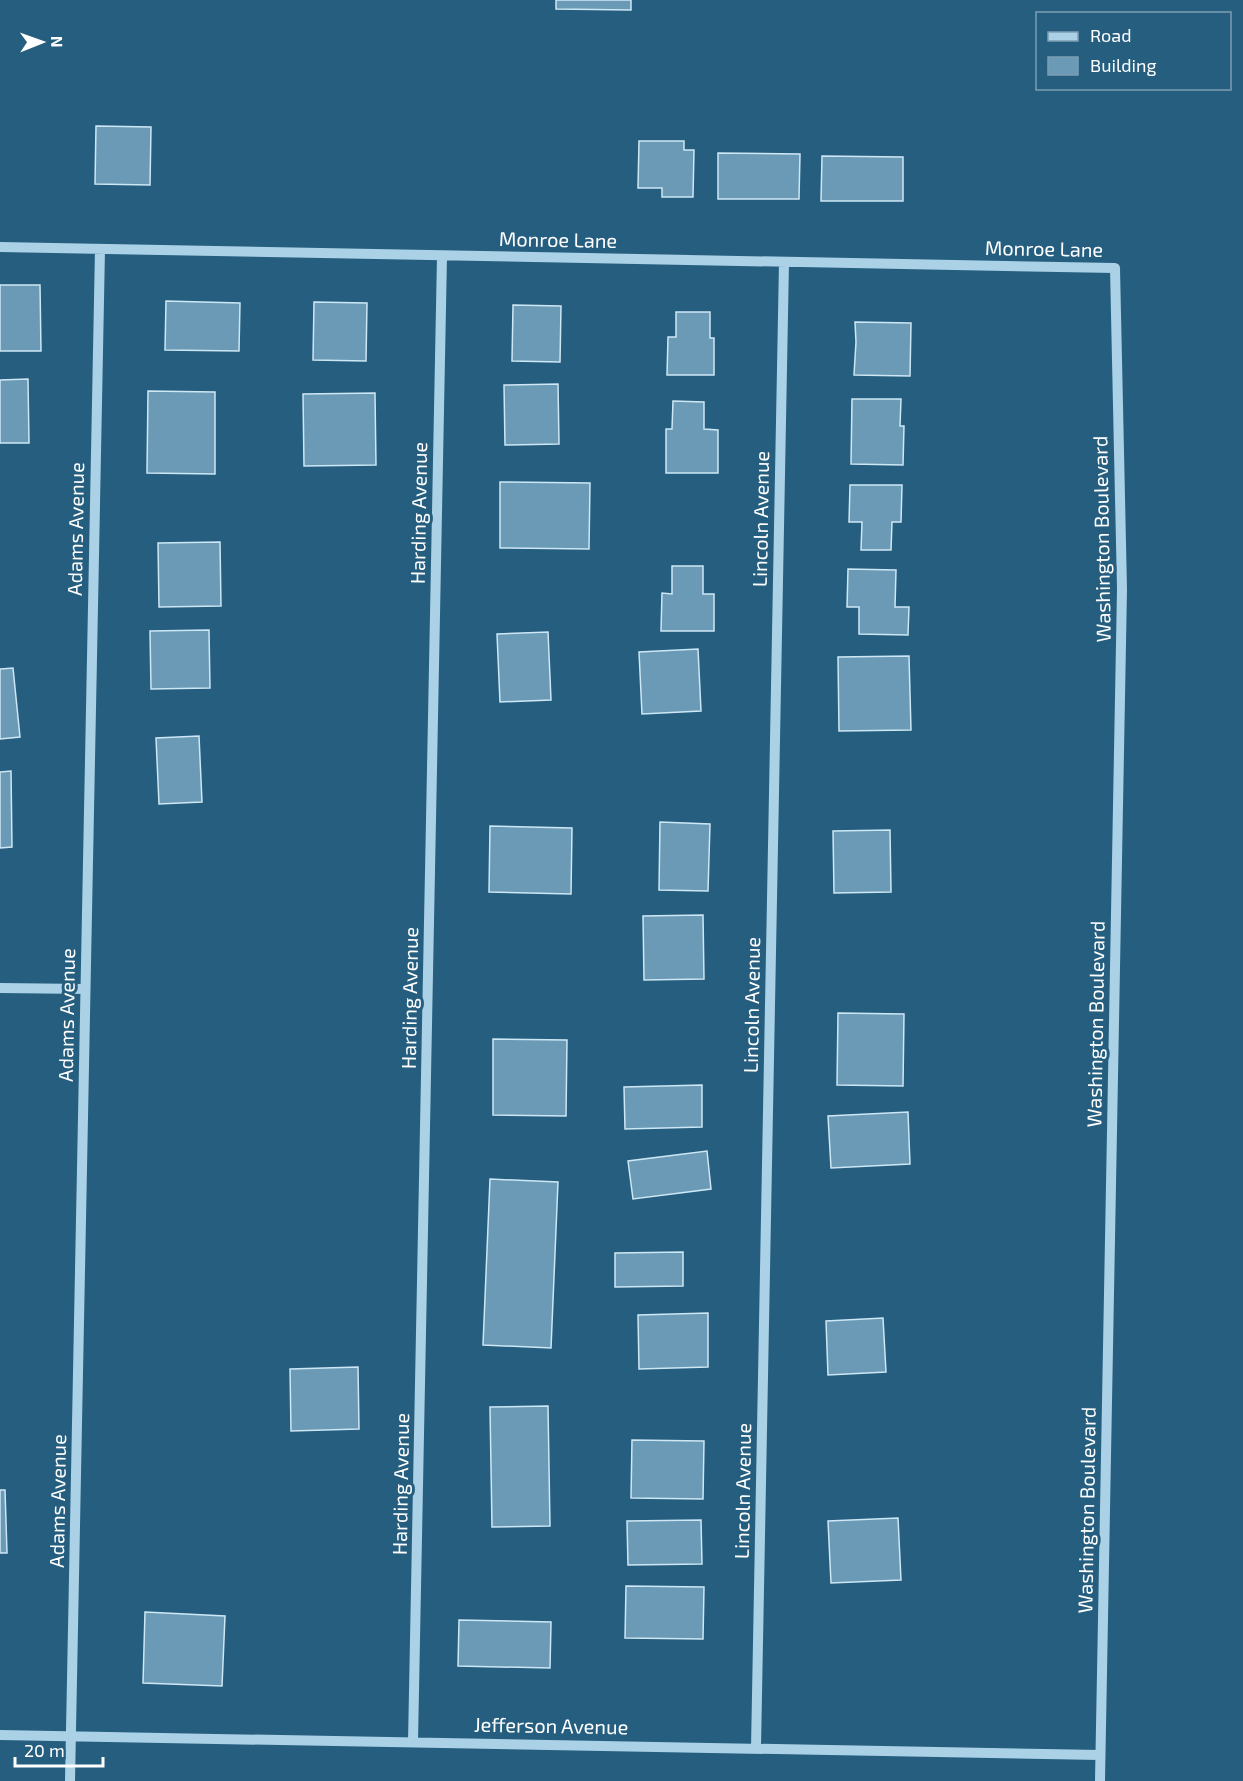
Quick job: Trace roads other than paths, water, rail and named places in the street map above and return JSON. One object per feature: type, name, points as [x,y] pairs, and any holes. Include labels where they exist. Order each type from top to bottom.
[{"type":"street","name":"Monroe Lane","points":[[0,247],[1115,268]]},
{"type":"street","name":"Adams Avenue","points":[[70,1781],[100,249]]},
{"type":"street","name":"Harding Avenue","points":[[413,1742],[442,256]]},
{"type":"street","name":"Lincoln Avenue","points":[[756,1748],[784,262]]},
{"type":"street","name":"Washington Boulevard","points":[[1100,1781],[1122,589],[1115,268]]},
{"type":"street","points":[[0,988],[85,989]]},
{"type":"street","name":"Jefferson Avenue","points":[[0,1735],[1101,1755]]}]
